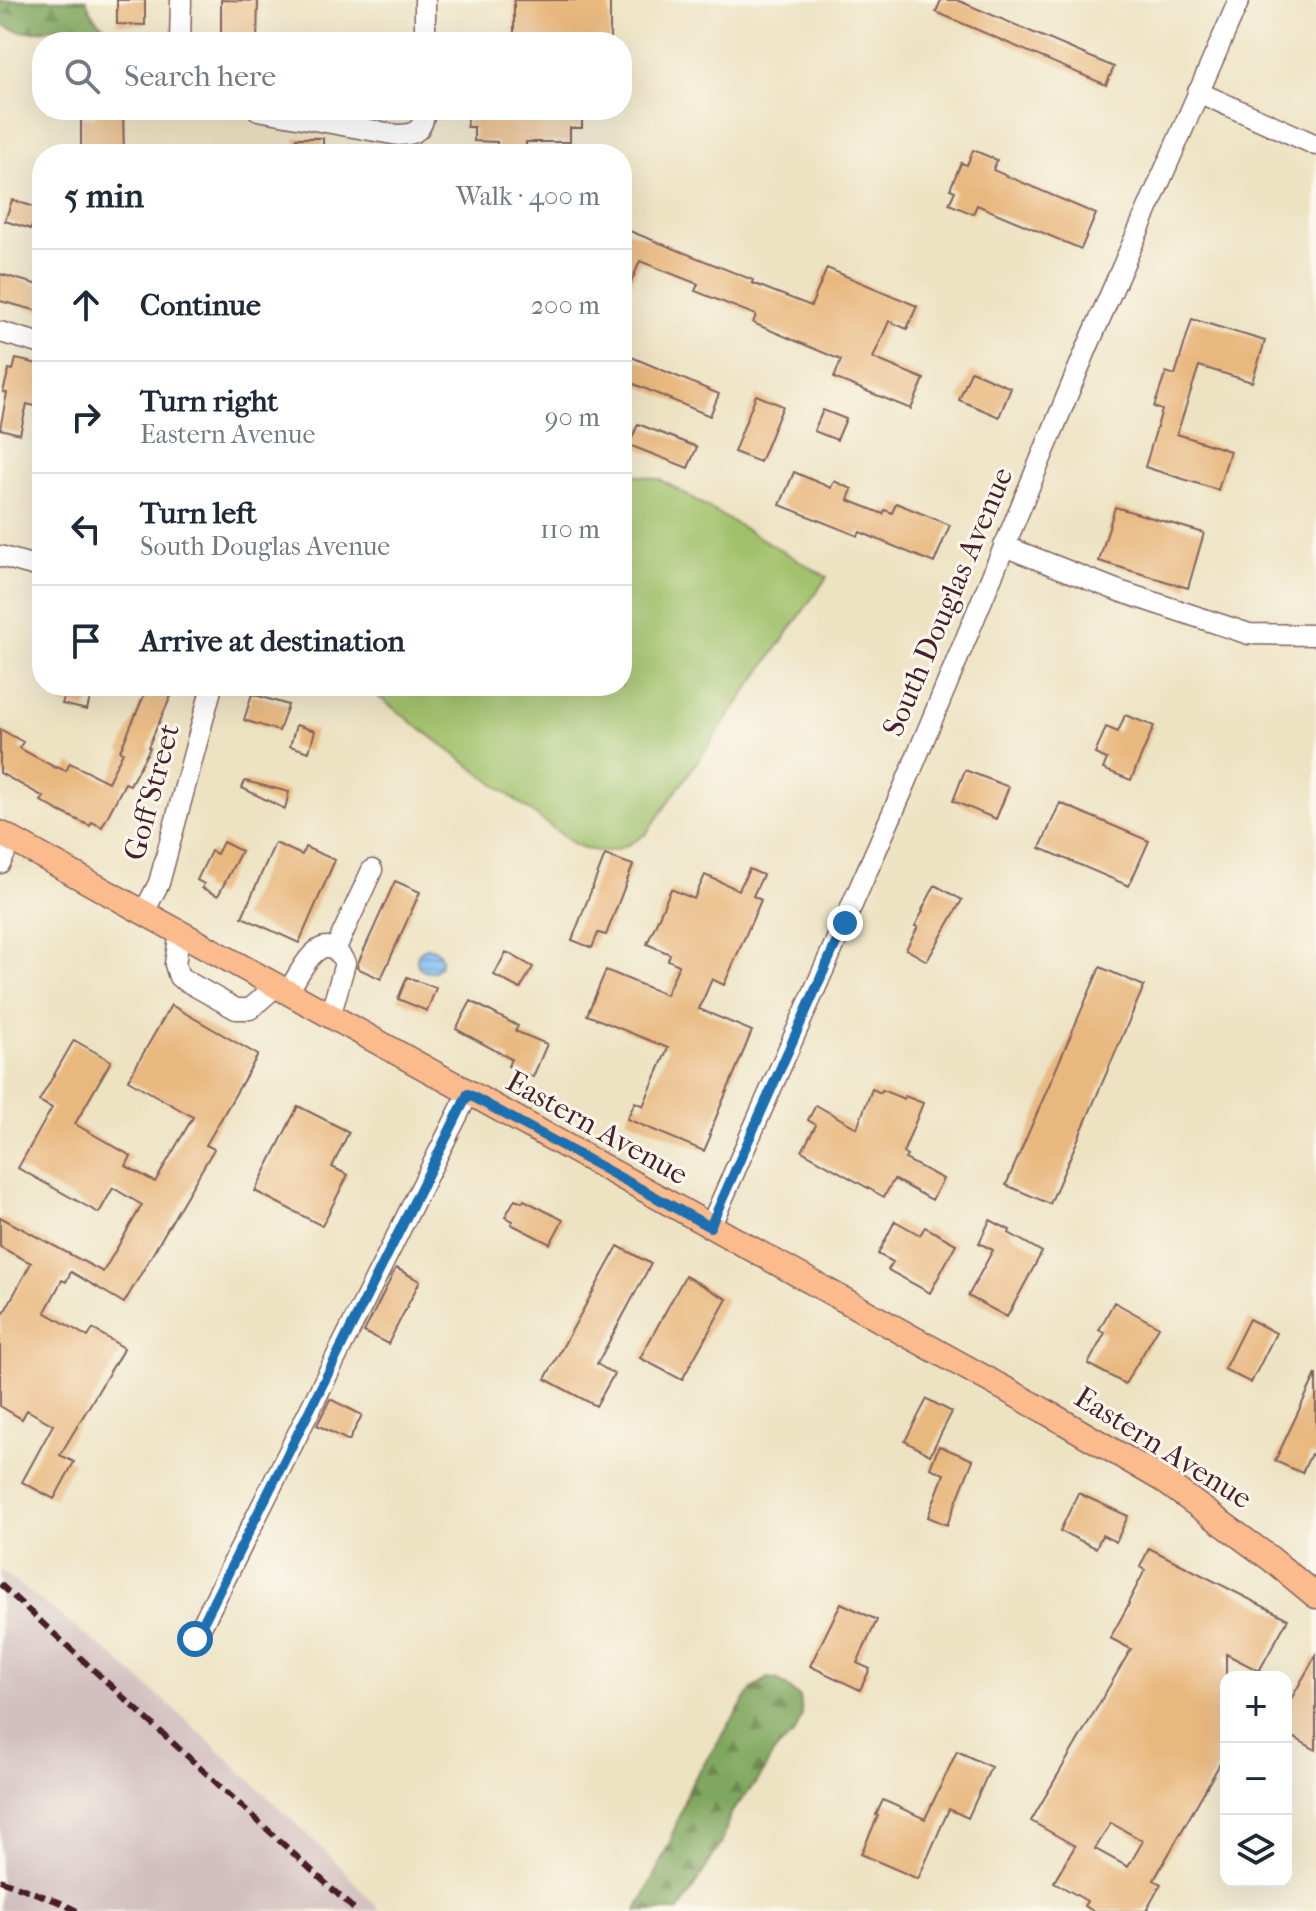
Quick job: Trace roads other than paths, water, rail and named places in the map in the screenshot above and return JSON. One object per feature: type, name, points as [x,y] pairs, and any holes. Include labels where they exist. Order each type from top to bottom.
[{"type":"main road","name":"Eastern Avenue","points":[[6,836],[1043,1410],[1163,1480],[1316,1596]]},
{"type":"street","points":[[180,32],[181,0]]},
{"type":"street","points":[[425,0],[425,32]]},
{"type":"street","name":"South Douglas Avenue","points":[[710,1227],[892,815],[1239,0]]},
{"type":"street","points":[[1198,92],[1316,145]]},
{"type":"street","points":[[309,120],[398,135],[409,135],[418,130],[423,120]]},
{"type":"street","points":[[0,332],[32,341]]},
{"type":"street","points":[[1004,546],[1119,591],[1249,634],[1316,635]]},
{"type":"street","points":[[0,556],[32,565]]},
{"type":"street","name":"Goff Street","points":[[144,912],[159,883],[209,696]]},
{"type":"street","points":[[0,863],[6,836]]},
{"type":"street","points":[[335,950],[372,870]]},
{"type":"street","points":[[180,932],[175,964],[179,977],[236,1009],[250,1009],[282,989],[321,948],[329,947],[340,952],[345,963],[330,1017]]},
{"type":"street","points":[[195,1639],[468,1094]]},
{"type":"water","points":[[429,948],[438,951],[441,960],[438,969],[429,972],[420,969],[417,960],[420,951]]},
{"type":"railway","points":[[0,1584],[356,1911]]},
{"type":"railway","points":[[0,1880],[77,1911]]}]
